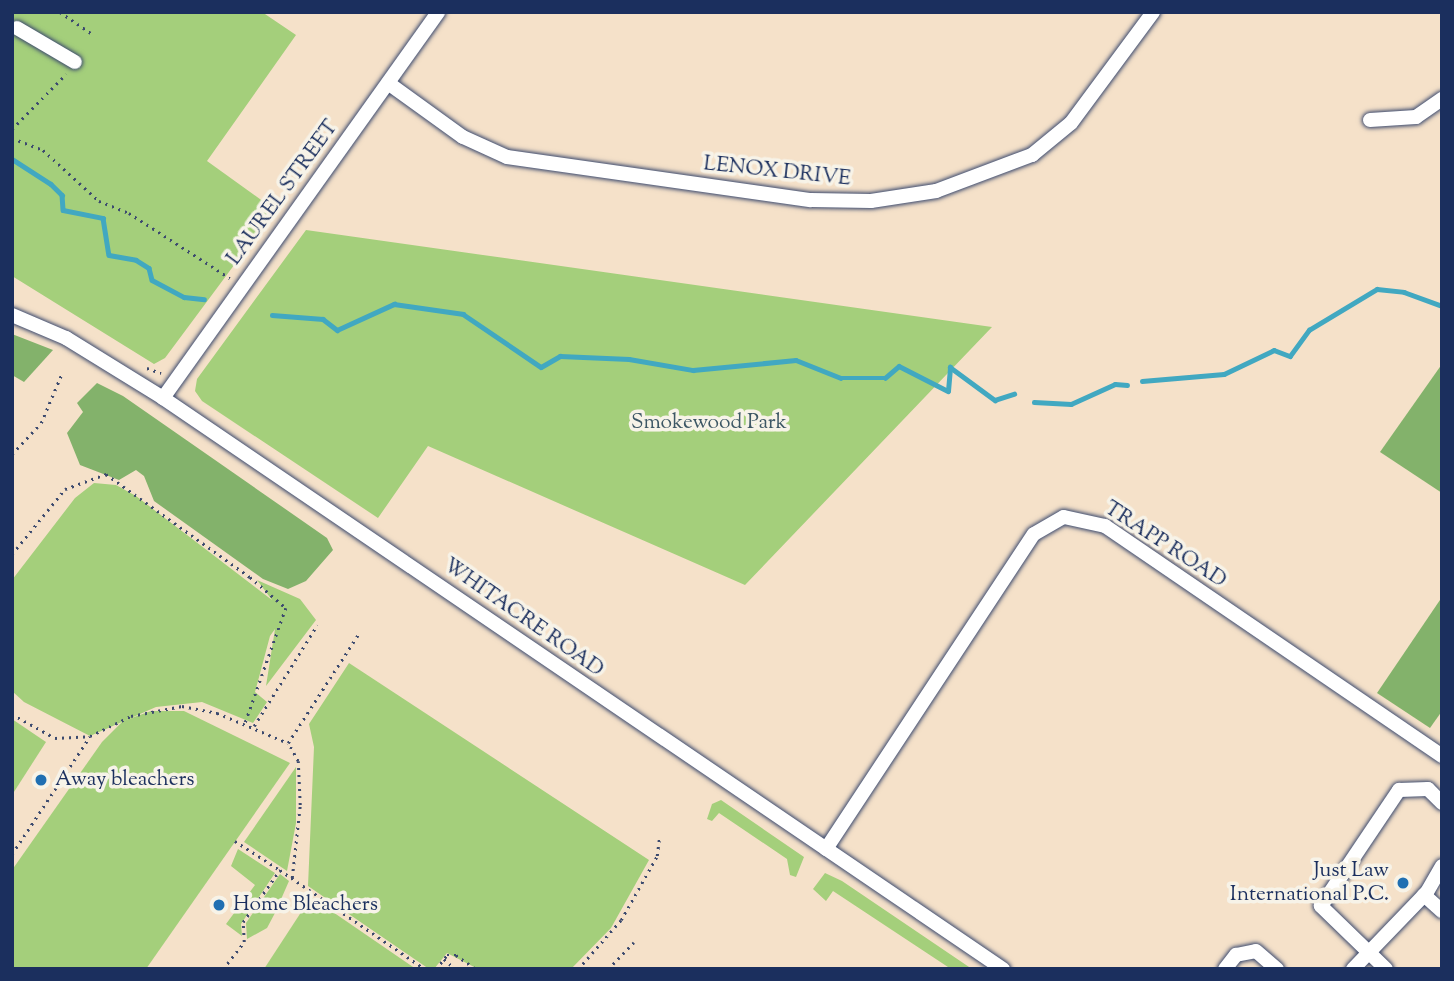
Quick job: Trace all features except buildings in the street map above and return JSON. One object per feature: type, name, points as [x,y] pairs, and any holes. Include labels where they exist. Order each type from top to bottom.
[{"type":"street","name":"LAUREL STREET","points":[[163,398],[438,12]]},
{"type":"street","name":"LENOX DRIVE","points":[[388,83],[463,137],[507,158],[811,200],[871,201],[936,191],[1032,155],[1078,114],[1153,12]]},
{"type":"street","points":[[18,28],[75,62]]},
{"type":"street","points":[[1370,120],[1416,117],[1442,99]]},
{"type":"street","name":"WHITACRE ROAD","points":[[12,315],[66,338],[163,398],[1003,969]]},
{"type":"street","name":"TRAPP ROAD","points":[[826,849],[1034,534],[1064,517],[1077,516],[1105,526],[1442,756]]},
{"type":"street","points":[[1386,969],[1321,906],[1399,790],[1428,789],[1442,803]]},
{"type":"street","points":[[1353,969],[1424,895],[1442,866]]},
{"type":"street","points":[[1424,895],[1442,911]]},
{"type":"street","points":[[1225,969],[1236,955],[1256,951],[1277,969]]},
{"type":"path","points":[[60,12],[94,35]]},
{"type":"path","points":[[12,128],[60,83],[75,62]]},
{"type":"path","points":[[12,138],[43,150],[99,201],[129,213],[243,285]]},
{"type":"path","points":[[147,368],[161,373]]},
{"type":"path","points":[[12,454],[41,423],[62,373]]},
{"type":"path","points":[[12,554],[65,489],[106,474],[250,577],[286,608],[245,724]]},
{"type":"path","points":[[253,727],[317,625]]},
{"type":"path","points":[[288,743],[358,635]]},
{"type":"path","points":[[12,714],[55,737],[90,736],[156,707],[182,706],[245,724],[288,743],[298,761],[300,805],[292,878]]},
{"type":"path","points":[[12,854],[90,736]]},
{"type":"path","points":[[578,969],[621,920],[657,856],[659,839]]},
{"type":"path","points":[[235,841],[425,969]]},
{"type":"path","points":[[223,969],[244,942],[243,922],[280,870]]},
{"type":"path","points":[[608,969],[634,942]]},
{"type":"path","points":[[436,969],[444,959],[456,955],[476,969]]},
{"type":"path","points":[[444,959],[451,965]]},
{"type":"green space","points":[[12,12],[262,12],[296,35],[207,161],[275,210],[165,358],[154,364],[12,276]]},
{"type":"green space","name":"Smokewood Park","points":[[306,230],[992,327],[745,585],[428,446],[378,518],[202,401],[195,391],[197,379]]},
{"type":"green space","points":[[12,334],[53,350],[24,382],[12,375]]},
{"type":"green space","points":[[1442,364],[1442,493],[1380,452]]},
{"type":"green space","points":[[97,383],[123,396],[327,538],[333,550],[306,581],[288,589],[263,579],[154,501],[144,476],[136,470],[119,480],[80,465],[67,433],[83,412],[77,403]]},
{"type":"green space","points":[[94,483],[116,485],[136,496],[272,600],[257,580],[300,599],[316,620],[266,686],[275,629],[270,636],[255,692],[267,702],[253,723],[202,702],[156,707],[90,736],[24,702],[12,691],[12,580],[75,498]]},
{"type":"green space","points":[[1442,597],[1442,711],[1430,728],[1377,693]]},
{"type":"green space","points":[[349,663],[649,860],[611,928],[571,969],[478,969],[447,953],[434,969],[429,969],[308,886],[314,747],[309,724]]},
{"type":"green space","points":[[151,711],[184,711],[290,763],[146,969],[12,969],[12,870],[102,742],[123,721]]},
{"type":"green space","points":[[12,719],[46,742],[12,795]]},
{"type":"green space","points":[[296,767],[296,823],[287,871],[244,842]]},
{"type":"green space","points":[[721,800],[804,857],[796,877],[790,875],[787,859],[719,813],[712,821],[707,819],[712,804]]},
{"type":"green space","points":[[238,849],[275,873],[241,924],[242,936],[226,924],[255,885],[231,866]]},
{"type":"green space","points":[[825,873],[842,881],[972,969],[951,969],[833,891],[826,901],[813,889]]},
{"type":"green space","points":[[280,874],[289,881],[275,913],[267,928],[247,939],[246,923]]},
{"type":"green space","points":[[311,897],[416,969],[264,969]]},
{"type":"waterway","points":[[12,159],[51,184],[62,195],[63,210],[103,218],[109,255],[136,260],[149,268],[152,280],[184,297],[204,299]]},
{"type":"waterway","points":[[1142,381],[1224,374],[1274,350],[1290,356],[1309,330],[1377,289],[1404,292],[1442,306]]},
{"type":"waterway","points":[[272,315],[323,319],[337,330],[394,304],[463,314],[541,367],[560,356],[629,359],[693,370],[796,360],[841,378],[885,378],[899,366],[948,391],[950,367],[995,400],[1014,394]]},
{"type":"waterway","points":[[1034,402],[1071,404],[1115,384],[1127,385]]},
{"type":"place","name":"Away bleachers","points":[[41,780]]},
{"type":"place","name":"Just Law International P.C.","points":[[1403,883]]},
{"type":"place","name":"Home Bleachers","points":[[219,905]]}]
